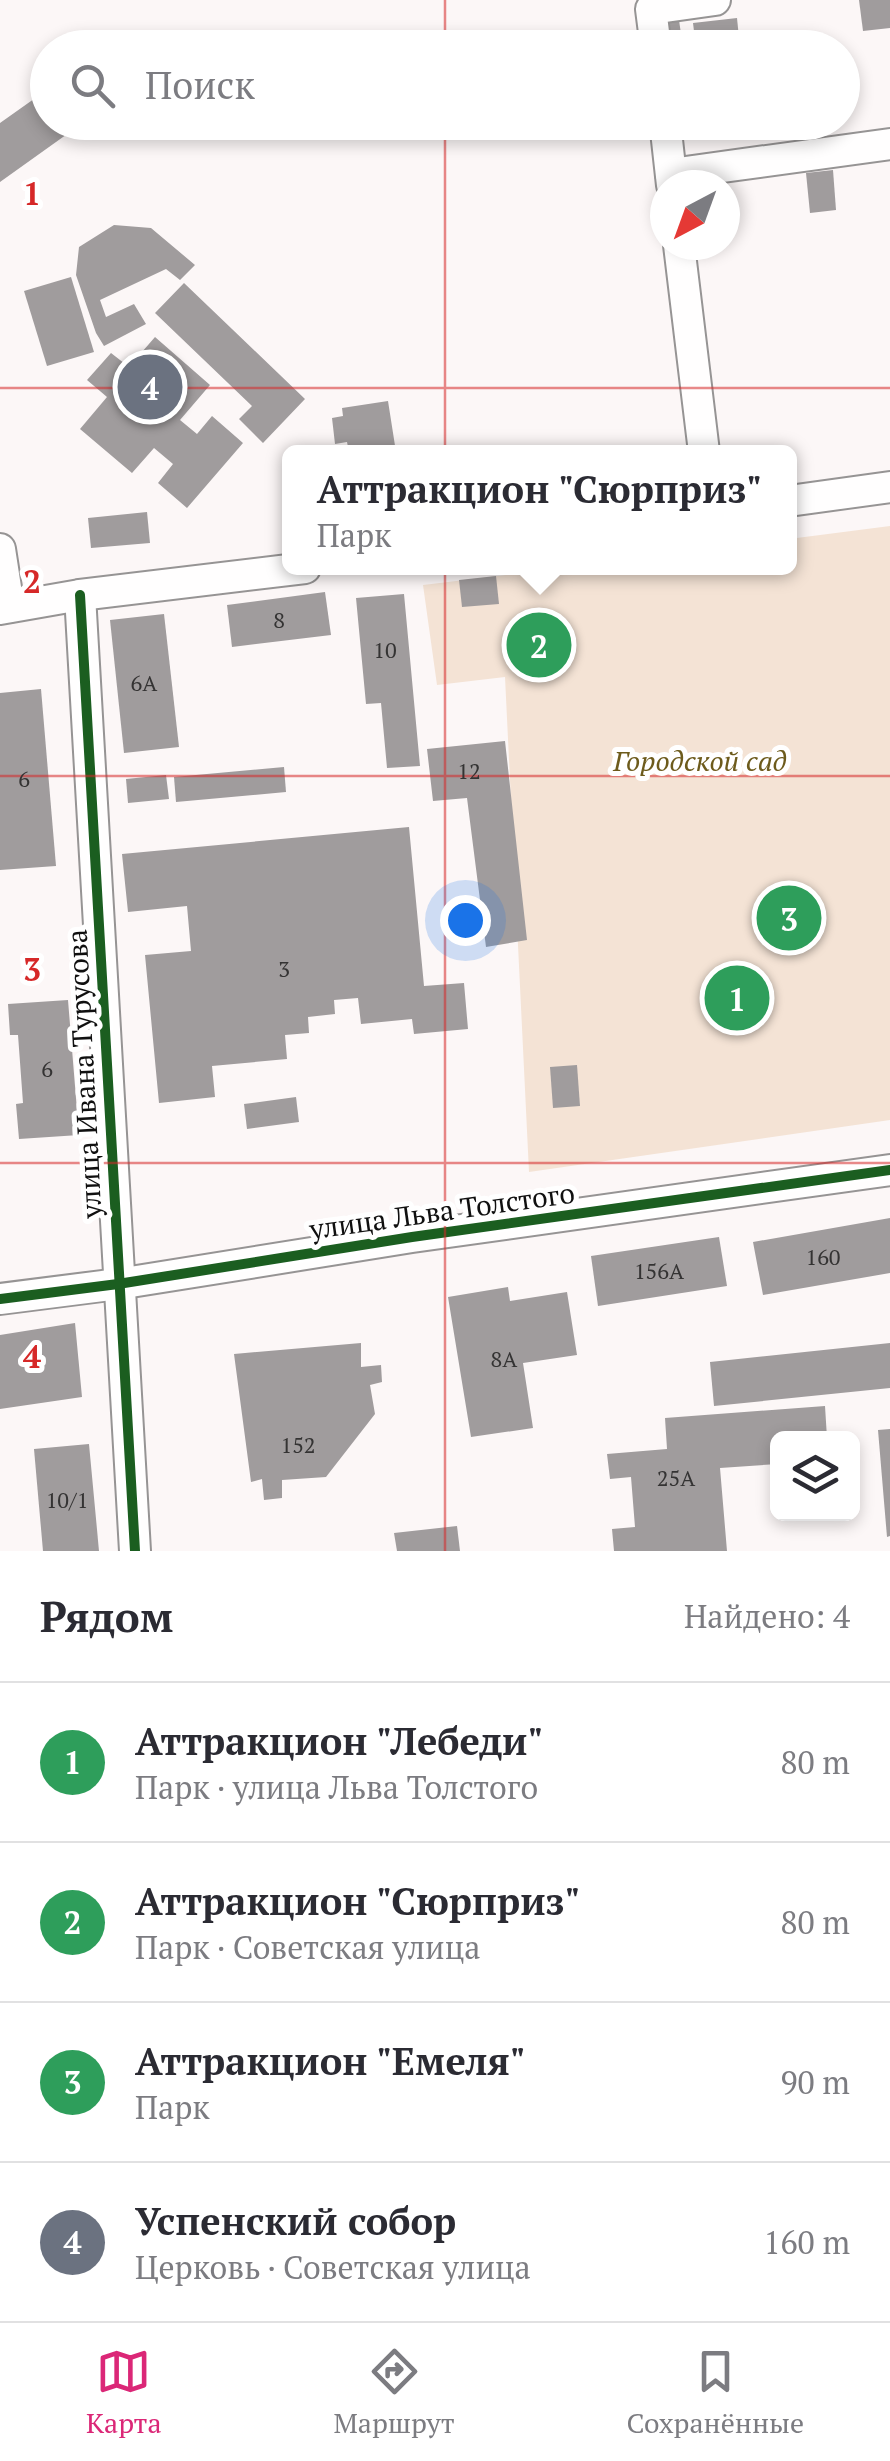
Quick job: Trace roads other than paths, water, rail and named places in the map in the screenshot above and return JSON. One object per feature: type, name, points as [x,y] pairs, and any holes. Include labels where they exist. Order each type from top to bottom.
[{"type":"street","points":[[654,30],[651,5],[715,0]]},
{"type":"street","points":[[667,140],[670,170]]},
{"type":"street","points":[[727,170],[890,144]]},
{"type":"street","points":[[681,260],[703,445]]},
{"type":"street","points":[[797,500],[890,487]]},
{"type":"street","points":[[0,549],[5,608],[282,571]]},
{"type":"street","name":"улица Ивана Турусова","points":[[80,595],[135,1551]]},
{"type":"street","name":"улица Льва Толстого","points":[[0,1299],[890,1170]]},
{"type":"place","name":"Успенский собор","points":[[150,387]]},
{"type":"place","name":"Аттракцион \"Сюрприз\"","points":[[539,645]]},
{"type":"place","name":"Аттракцион \"Емеля\"","points":[[789,918]]},
{"type":"place","name":"Аттракцион \"Лебеди\"","points":[[737,998]]},
{"type":"park label","name":"Городской сад","points":[[700,761]]}]
